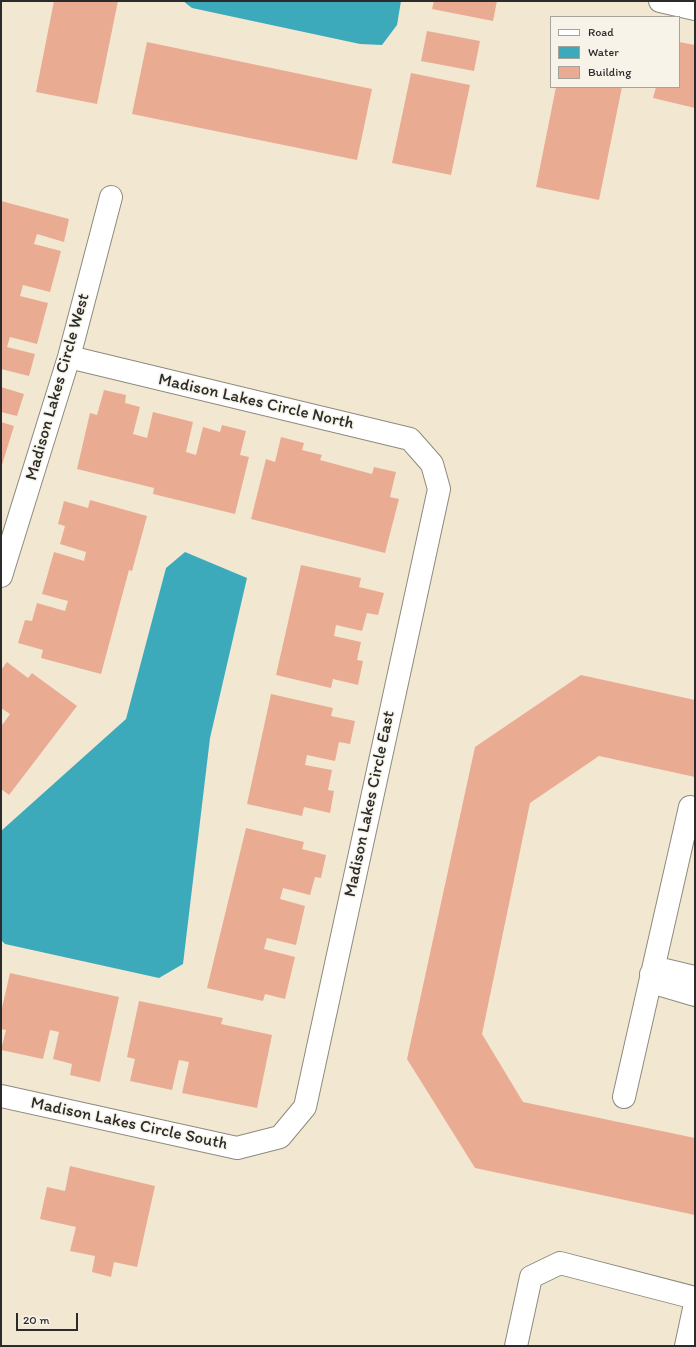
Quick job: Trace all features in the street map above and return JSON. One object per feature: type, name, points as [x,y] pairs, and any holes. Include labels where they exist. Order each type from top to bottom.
[{"type":"street","points":[[660,1],[695,9]]},
{"type":"street","name":"Madison Lakes Circle West","points":[[1,576],[69,357],[111,197]]},
{"type":"street","name":"Madison Lakes Circle North","points":[[69,357],[410,438],[432,464]]},
{"type":"street","name":"Madison Lakes Circle East","points":[[280,1136],[305,1107],[439,489],[432,464]]},
{"type":"street","points":[[624,1097],[690,807]]},
{"type":"street","points":[[651,974],[665,970],[695,977]]},
{"type":"street","points":[[651,974],[661,984],[695,995]]},
{"type":"street","name":"Madison Lakes Circle South","points":[[1,1096],[236,1148],[280,1136]]},
{"type":"street","points":[[516,1346],[532,1277],[560,1263],[695,1298]]},
{"type":"street","points":[[686,1346],[695,1304]]},
{"type":"water","points":[[183,1],[401,1],[397,25],[382,45],[360,44],[192,8]]},
{"type":"water","points":[[185,552],[247,578],[210,738],[183,964],[159,978],[5,944],[1,940],[1,831],[126,719],[166,568]]},
{"type":"building","points":[[54,1],[118,1],[97,104],[36,92]]},
{"type":"building","points":[[434,1],[497,1],[493,21],[432,9]]},
{"type":"building","points":[[427,31],[480,41],[474,71],[421,61]]},
{"type":"building","points":[[147,42],[372,89],[357,160],[132,114]]},
{"type":"building","points":[[680,42],[695,45],[695,108],[653,98],[656,88],[680,88]]},
{"type":"building","points":[[411,73],[470,85],[451,175],[392,163]]},
{"type":"building","points":[[556,88],[622,88],[599,200],[536,187]]},
{"type":"building","points":[[1,201],[69,219],[64,242],[37,234],[34,244],[61,251],[50,292],[23,285],[20,296],[48,303],[37,344],[10,337],[7,347],[35,354],[29,376],[1,369]]},
{"type":"building","points":[[1,387],[24,394],[17,416],[1,412]]},
{"type":"building","points":[[104,390],[126,395],[125,403],[140,407],[133,434],[147,438],[153,412],[193,422],[186,452],[196,455],[203,427],[220,432],[222,425],[246,431],[240,455],[249,457],[235,514],[153,494],[154,488],[77,469],[90,413],[97,415]]},
{"type":"building","points":[[1,422],[14,426],[1,468]]},
{"type":"building","points":[[281,437],[304,443],[302,450],[322,455],[320,460],[372,474],[374,467],[396,472],[390,497],[399,499],[385,553],[251,519],[266,459],[275,462]]},
{"type":"building","points":[[90,500],[147,516],[132,571],[129,570],[101,674],[41,658],[43,650],[18,643],[25,620],[32,621],[37,603],[65,611],[68,601],[42,594],[54,552],[84,561],[86,552],[60,544],[65,526],[58,524],[64,501],[88,508]]},
{"type":"building","points":[[301,565],[361,578],[359,587],[384,593],[378,615],[367,613],[362,631],[336,625],[334,636],[361,642],[357,660],[363,661],[358,685],[333,679],[331,688],[276,675]]},
{"type":"building","points":[[7,662],[28,678],[32,673],[77,706],[9,795],[1,789],[1,723],[3,724],[10,714],[1,708],[1,670]]},
{"type":"building","points":[[581,675],[695,700],[695,777],[599,756],[530,803],[482,1034],[523,1102],[695,1138],[695,1215],[475,1168],[407,1059],[475,747]]},
{"type":"building","points":[[271,694],[333,708],[331,716],[355,721],[350,744],[339,742],[335,761],[307,755],[305,765],[332,770],[328,790],[334,791],[330,813],[304,807],[302,816],[247,804]]},
{"type":"building","points":[[246,828],[304,842],[302,849],[326,855],[321,878],[315,877],[310,895],[283,888],[280,899],[305,906],[296,945],[267,938],[264,949],[295,957],[285,999],[265,994],[263,1001],[207,988]]},
{"type":"building","points":[[10,973],[119,997],[100,1082],[70,1075],[72,1064],[53,1059],[59,1032],[50,1030],[43,1059],[1,1050],[6,1030],[1,1029],[1,1012]]},
{"type":"building","points":[[139,1001],[223,1018],[221,1024],[272,1035],[257,1108],[182,1093],[189,1062],[179,1060],[172,1090],[130,1081],[135,1059],[127,1057]]},
{"type":"building","points":[[70,1166],[155,1186],[137,1267],[114,1262],[111,1277],[92,1272],[95,1256],[70,1251],[76,1227],[40,1219],[47,1187],[65,1191]]}]
